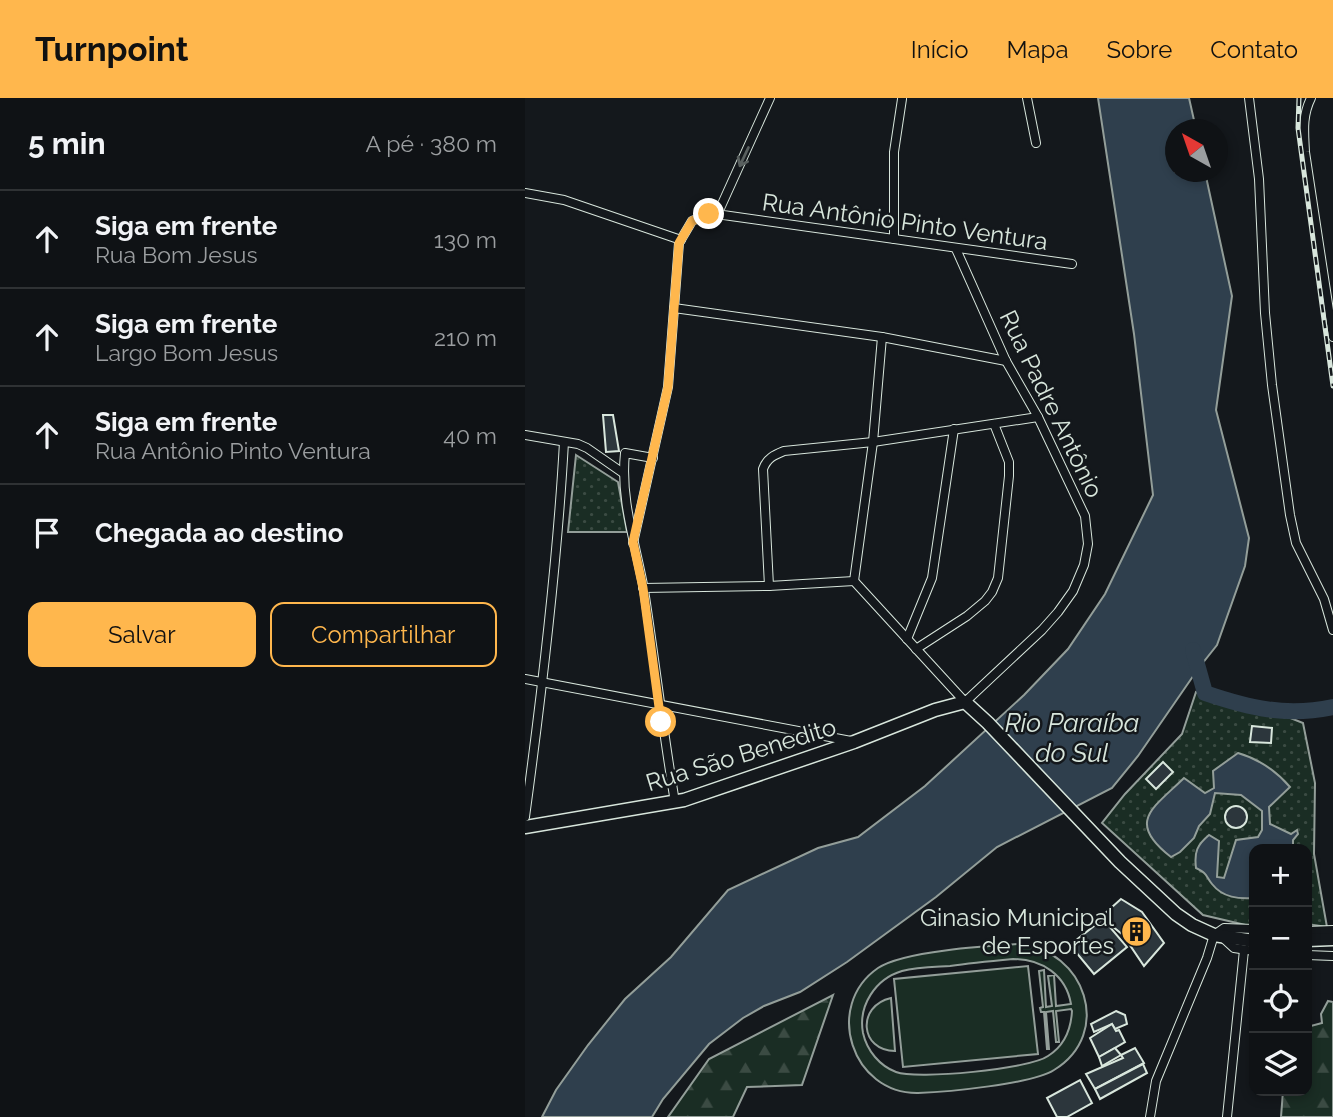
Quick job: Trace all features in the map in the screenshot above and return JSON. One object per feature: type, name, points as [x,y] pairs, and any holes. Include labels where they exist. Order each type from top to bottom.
[{"type":"main road","points":[[965,702],[1095,836],[1176,914],[1192,925],[1249,945]]},
{"type":"main road","name":"Rua São Benedito","points":[[525,827],[675,802],[772,771],[922,715],[965,702]]},
{"type":"main road","points":[[1312,940],[1333,939]]},
{"type":"street","points":[[633,542],[668,387],[677,258],[681,240],[692,221],[703,215],[717,215],[770,98]]},
{"type":"street","points":[[894,239],[894,152],[902,98]]},
{"type":"street","points":[[1027,98],[1036,143]]},
{"type":"street","points":[[1249,98],[1259,179],[1265,313],[1272,385],[1290,515],[1296,543],[1324,599],[1333,630]]},
{"type":"street","points":[[1311,98],[1303,123],[1305,152],[1333,337]]},
{"type":"street","points":[[525,193],[564,200],[681,240]]},
{"type":"street","name":"Rua Antônio Pinto Ventura","points":[[717,215],[1072,264]]},
{"type":"street","name":"Rua Padre Antônio","points":[[956,249],[1006,361],[1038,417],[1085,516],[1088,544],[1084,565],[1073,591],[1042,631],[965,702]]},
{"type":"street","points":[[674,307],[882,337],[1006,361]]},
{"type":"street","points":[[854,581],[873,442],[882,337]]},
{"type":"street","points":[[769,586],[763,469],[770,458],[784,451],[873,442],[1038,417]]},
{"type":"street","points":[[916,649],[985,601],[998,578],[1009,461],[994,424]]},
{"type":"street","points":[[908,639],[932,578],[954,429]]},
{"type":"street","points":[[525,436],[587,448],[623,473]]},
{"type":"street","points":[[525,817],[544,682],[559,537],[564,442]]},
{"type":"street","points":[[653,458],[625,453],[623,473],[675,802]]},
{"type":"street","points":[[854,581],[965,702]]},
{"type":"street","points":[[643,588],[769,586],[854,581]]},
{"type":"street","points":[[525,679],[854,742]]},
{"type":"street","points":[[1150,1117],[1156,1081],[1218,936],[1224,928],[1249,929]]},
{"type":"street","points":[[1312,931],[1333,930]]},
{"type":"street","points":[[1227,1117],[1249,945]]},
{"type":"street","points":[[1312,955],[1333,956]]},
{"type":"green space","points":[[576,455],[618,482],[627,532],[568,532]]},
{"type":"green space","points":[[1196,692],[1231,702],[1258,705],[1303,723],[1315,783],[1314,854],[1327,927],[1312,925],[1312,844],[1249,844],[1249,926],[1203,915],[1102,823],[1125,794],[1182,734]]},
{"type":"green space","points":[[1019,944],[1042,950],[1061,961],[1075,977],[1084,995],[1087,1015],[1083,1036],[1072,1054],[1054,1070],[1009,1083],[918,1093],[895,1089],[876,1079],[862,1064],[853,1045],[849,1025],[852,1004],[861,984],[878,968],[925,953]],"holes":[[[1024,960],[1043,966],[1058,977],[1071,1004],[1056,1006],[1054,975],[1048,976],[1052,1006],[1046,1007],[1044,970],[1039,971],[1043,1007],[1040,1008],[1041,1012],[1044,1012],[1047,1049],[1046,1012],[1053,1011],[1056,1042],[1059,1042],[1056,1011],[1072,1011],[1066,1036],[1048,1056],[998,1069],[926,1075],[896,1072],[875,1057],[868,1046],[862,1023],[866,1004],[876,987],[892,975],[920,968]]]},
{"type":"green space","points":[[1028,966],[1038,1054],[903,1067],[894,979]]},
{"type":"green space","points":[[833,995],[802,1085],[747,1087],[733,1117],[668,1117],[709,1059]]},
{"type":"green space","points":[[891,998],[895,1051],[875,1044],[867,1028],[872,1010]]},
{"type":"green space","points":[[1328,1001],[1333,1002],[1333,1117],[1281,1117],[1283,1096],[1312,1096],[1312,1026],[1322,1023],[1321,1014]]},
{"type":"water","name":"Rio Paraíba do Sul","points":[[1098,98],[1189,98],[1194,119],[1165,119],[1165,182],[1207,182],[1232,296],[1216,410],[1249,538],[1245,566],[1217,645],[1138,756],[1112,788],[997,847],[936,897],[847,962],[800,992],[764,1006],[743,1018],[709,1044],[663,1099],[652,1117],[542,1117],[556,1090],[625,999],[671,957],[728,890],[818,848],[858,837],[925,786],[1024,695],[1068,649],[1105,594],[1153,495],[1134,334]]},
{"type":"water","points":[[1238,753],[1267,766],[1290,787],[1269,807],[1270,824],[1291,834],[1297,830],[1298,834],[1293,844],[1249,844],[1249,898],[1226,895],[1216,889],[1204,873],[1196,868],[1195,858],[1197,849],[1209,835],[1219,841],[1217,877],[1224,878],[1236,840],[1258,837],[1262,830],[1262,811],[1241,795],[1215,793],[1210,814],[1199,826],[1194,838],[1171,857],[1157,845],[1147,825],[1154,807],[1184,778],[1205,793],[1214,788],[1213,771]]},
{"type":"building","points":[[603,415],[613,415],[619,451],[606,452]]},
{"type":"building","points":[[1252,726],[1272,728],[1271,743],[1250,742]]},
{"type":"building","points":[[1163,762],[1173,772],[1156,789],[1146,779]]},
{"type":"building","points":[[1236,806],[1244,809],[1247,817],[1244,825],[1236,828],[1228,825],[1225,817],[1228,809]]},
{"type":"building","name":"Ginasio Municipal de Esportes","points":[[1121,899],[1142,912],[1164,943],[1144,966],[1123,935],[1101,917]]},
{"type":"building","points":[[1103,919],[1127,947],[1094,974],[1070,945]]},
{"type":"building","points":[[1116,1011],[1125,1015],[1127,1024],[1115,1029],[1112,1024],[1094,1032],[1091,1024]]},
{"type":"building","points":[[1112,1024],[1116,1031],[1119,1030],[1125,1042],[1099,1057],[1090,1038]]},
{"type":"building","points":[[1115,1048],[1121,1055],[1102,1066],[1099,1057]]},
{"type":"building","points":[[1135,1048],[1144,1063],[1095,1089],[1086,1074],[1123,1058],[1121,1055]]},
{"type":"building","points":[[1143,1064],[1147,1073],[1100,1099],[1095,1089]]},
{"type":"building","points":[[1080,1080],[1092,1103],[1067,1117],[1057,1117],[1047,1098]]},
{"type":"waterway","points":[[1193,650],[1205,693],[1237,703],[1283,711],[1333,707]]},
{"type":"railway","points":[[1299,98],[1298,128],[1333,386]]},
{"type":"place","name":"Ginasio Municipal de Esportes","points":[[1137,932]]},
{"type":"route","points":[[661,722],[643,588],[633,542],[668,387],[679,243],[692,221],[709,214]]}]
